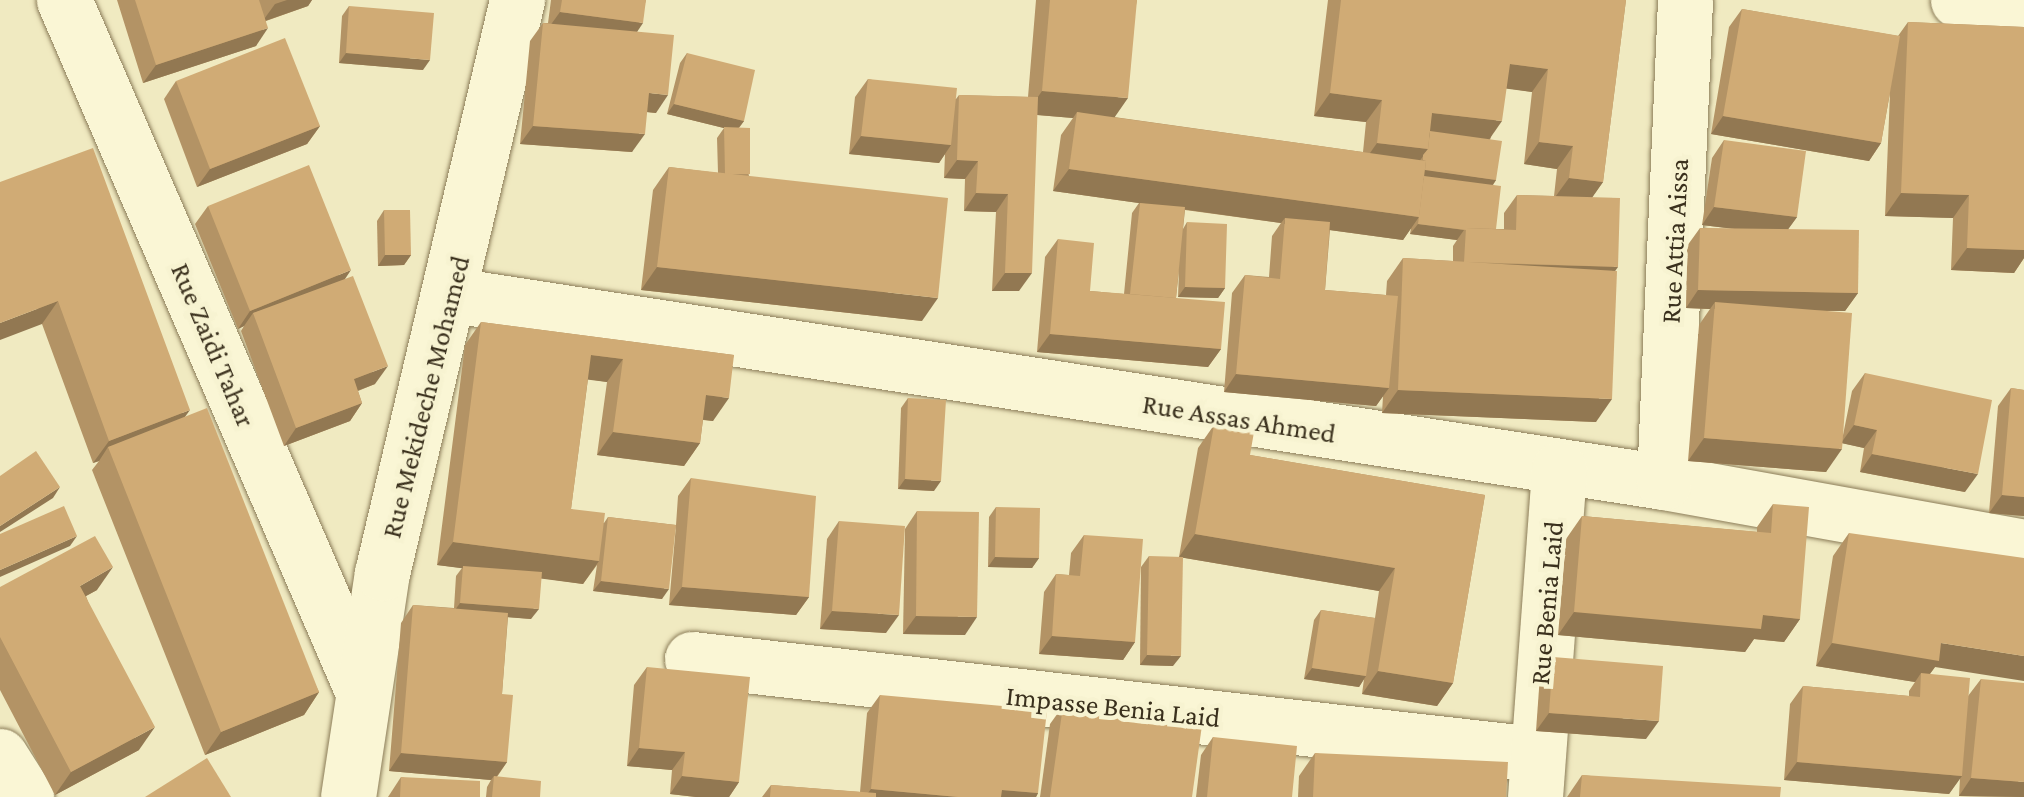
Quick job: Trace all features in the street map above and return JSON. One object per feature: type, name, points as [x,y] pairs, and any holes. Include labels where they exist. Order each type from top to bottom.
[{"type":"street","name":"Rue Zaidi Tahar","points":[[64,0],[362,690]]},
{"type":"street","name":"Rue Mekideche Mohamed","points":[[348,797],[362,690],[517,0]]},
{"type":"street","name":"Rue Attia Aissa","points":[[1664,482],[1686,0]]},
{"type":"street","points":[[1958,0],[2024,13]]},
{"type":"street","name":"Rue Assas Ahmed","points":[[453,295],[1558,469],[1664,482],[2024,548]]},
{"type":"street","name":"Rue Benia Laid","points":[[1535,775],[1558,469]]},
{"type":"street","name":"Impasse Benia Laid","points":[[692,660],[1535,775]]},
{"type":"street","points":[[0,756],[26,797]]},
{"type":"building","points":[[135,0],[259,0],[268,28],[156,65]]},
{"type":"building","points":[[562,0],[646,0],[643,23],[560,12]]},
{"type":"building","points":[[1050,0],[1137,0],[1128,98],[1042,91]]},
{"type":"building","points":[[1341,0],[1626,0],[1603,182],[1569,178],[1573,146],[1539,142],[1548,69],[1510,64],[1502,121],[1432,113],[1428,149],[1377,143],[1382,100],[1330,93]]},
{"type":"building","points":[[349,6],[434,13],[430,60],[346,53]]},
{"type":"building","points":[[1742,9],[1900,36],[1881,143],[1723,116]]},
{"type":"building","points":[[1908,22],[2024,27],[2024,250],[1967,248],[1969,195],[1901,193]]},
{"type":"building","points":[[543,23],[674,35],[668,95],[649,93],[645,134],[533,126]]},
{"type":"building","points":[[285,38],[320,126],[210,169],[176,81]]},
{"type":"building","points":[[687,53],[755,70],[744,121],[674,104]]},
{"type":"building","points":[[868,79],[957,88],[951,145],[861,136]]},
{"type":"building","points":[[959,95],[1038,97],[1032,273],[1005,273],[1008,194],[976,193],[978,161],[957,160]]},
{"type":"building","points":[[1077,112],[1426,161],[1419,217],[1069,169]]},
{"type":"building","points":[[724,127],[750,128],[750,174],[725,174]]},
{"type":"building","points":[[1430,131],[1502,141],[1496,180],[1425,170],[1423,155],[1428,149]]},
{"type":"building","points":[[1724,140],[1806,151],[1797,217],[1714,207]]},
{"type":"building","points":[[93,148],[190,410],[109,441],[58,301],[0,323],[0,182]]},
{"type":"building","points":[[309,165],[351,270],[250,311],[208,206]]},
{"type":"building","points":[[669,167],[948,198],[938,298],[657,267]]},
{"type":"building","points":[[1424,176],[1501,186],[1496,229],[1418,224]]},
{"type":"building","points":[[1517,195],[1620,198],[1618,267],[1464,262],[1466,228],[1516,230]]},
{"type":"building","points":[[1140,203],[1185,207],[1176,298],[1130,294]]},
{"type":"building","points":[[384,210],[410,210],[411,255],[385,255]]},
{"type":"building","points":[[1285,218],[1330,222],[1325,290],[1398,296],[1389,388],[1236,374],[1245,275],[1280,279]]},
{"type":"building","points":[[1187,222],[1227,224],[1225,288],[1185,287]]},
{"type":"building","points":[[1700,228],[1859,230],[1858,293],[1698,290]]},
{"type":"building","points":[[1058,239],[1094,243],[1090,291],[1225,302],[1221,349],[1050,334]]},
{"type":"building","points":[[1403,258],[1617,271],[1612,399],[1398,390]]},
{"type":"building","points":[[353,276],[388,366],[354,379],[362,403],[296,428],[253,313]]},
{"type":"building","points":[[1715,302],[1852,313],[1842,449],[1704,438]]},
{"type":"building","points":[[481,322],[734,355],[729,398],[706,395],[700,443],[613,432],[623,359],[591,355],[571,509],[605,513],[599,561],[453,542]]},
{"type":"building","points":[[1865,373],[1992,400],[1978,474],[1872,454],[1877,430],[1854,425]]},
{"type":"building","points":[[2011,388],[2024,390],[2024,497],[2002,495]]},
{"type":"building","points":[[908,398],[946,400],[941,481],[905,479]]},
{"type":"building","points":[[207,408],[319,692],[221,732],[108,447]]},
{"type":"building","points":[[1214,425],[1254,432],[1250,455],[1485,495],[1453,683],[1378,671],[1395,568],[1195,534]]},
{"type":"building","points":[[36,451],[60,487],[0,526],[0,476]]},
{"type":"building","points":[[691,478],[816,496],[809,597],[682,587]]},
{"type":"building","points":[[1773,504],[1809,507],[1800,619],[1763,615],[1761,629],[1574,612],[1582,516],[1771,533]]},
{"type":"building","points":[[64,506],[77,536],[0,570],[0,534]]},
{"type":"building","points":[[996,507],[1040,508],[1039,558],[995,557]]},
{"type":"building","points":[[917,511],[979,512],[977,617],[916,616]]},
{"type":"building","points":[[608,517],[676,525],[669,589],[601,581]]},
{"type":"building","points":[[839,521],[905,526],[899,615],[832,611]]},
{"type":"building","points":[[1849,533],[2024,558],[2024,656],[1941,643],[1939,661],[1832,643]]},
{"type":"building","points":[[1084,535],[1143,539],[1135,642],[1052,636],[1056,574],[1080,576]]},
{"type":"building","points":[[95,536],[113,567],[80,586],[155,727],[71,772],[0,637],[0,587]]},
{"type":"building","points":[[1149,556],[1183,557],[1181,656],[1147,655]]},
{"type":"building","points":[[463,566],[542,572],[539,609],[460,603]]},
{"type":"building","points":[[413,605],[508,613],[502,694],[513,695],[507,762],[401,753]]},
{"type":"building","points":[[1321,610],[1375,618],[1366,676],[1312,668]]},
{"type":"building","points":[[1553,657],[1663,666],[1659,721],[1549,713]]},
{"type":"building","points":[[647,667],[750,677],[739,782],[682,776],[685,752],[639,748]]},
{"type":"building","points":[[1921,673],[1970,678],[1962,776],[1797,762],[1803,686],[1920,697]]},
{"type":"building","points":[[1981,679],[2024,683],[2024,782],[1971,778]]},
{"type":"building","points":[[880,695],[1047,710],[1038,793],[1002,790],[1001,797],[958,797],[871,789]]},
{"type":"building","points":[[1063,706],[1202,725],[1192,797],[1050,797]]},
{"type":"building","points":[[1213,737],[1297,746],[1292,797],[1207,797]]},
{"type":"building","points":[[1315,753],[1508,762],[1506,797],[1313,797]]},
{"type":"building","points":[[207,758],[231,797],[145,797]]},
{"type":"building","points":[[1582,775],[1781,787],[1780,797],[1580,797]]},
{"type":"building","points":[[494,776],[541,781],[540,797],[492,797]]},
{"type":"building","points":[[401,777],[480,781],[480,797],[400,797]]},
{"type":"building","points":[[771,785],[876,793],[876,797],[770,797]]}]
